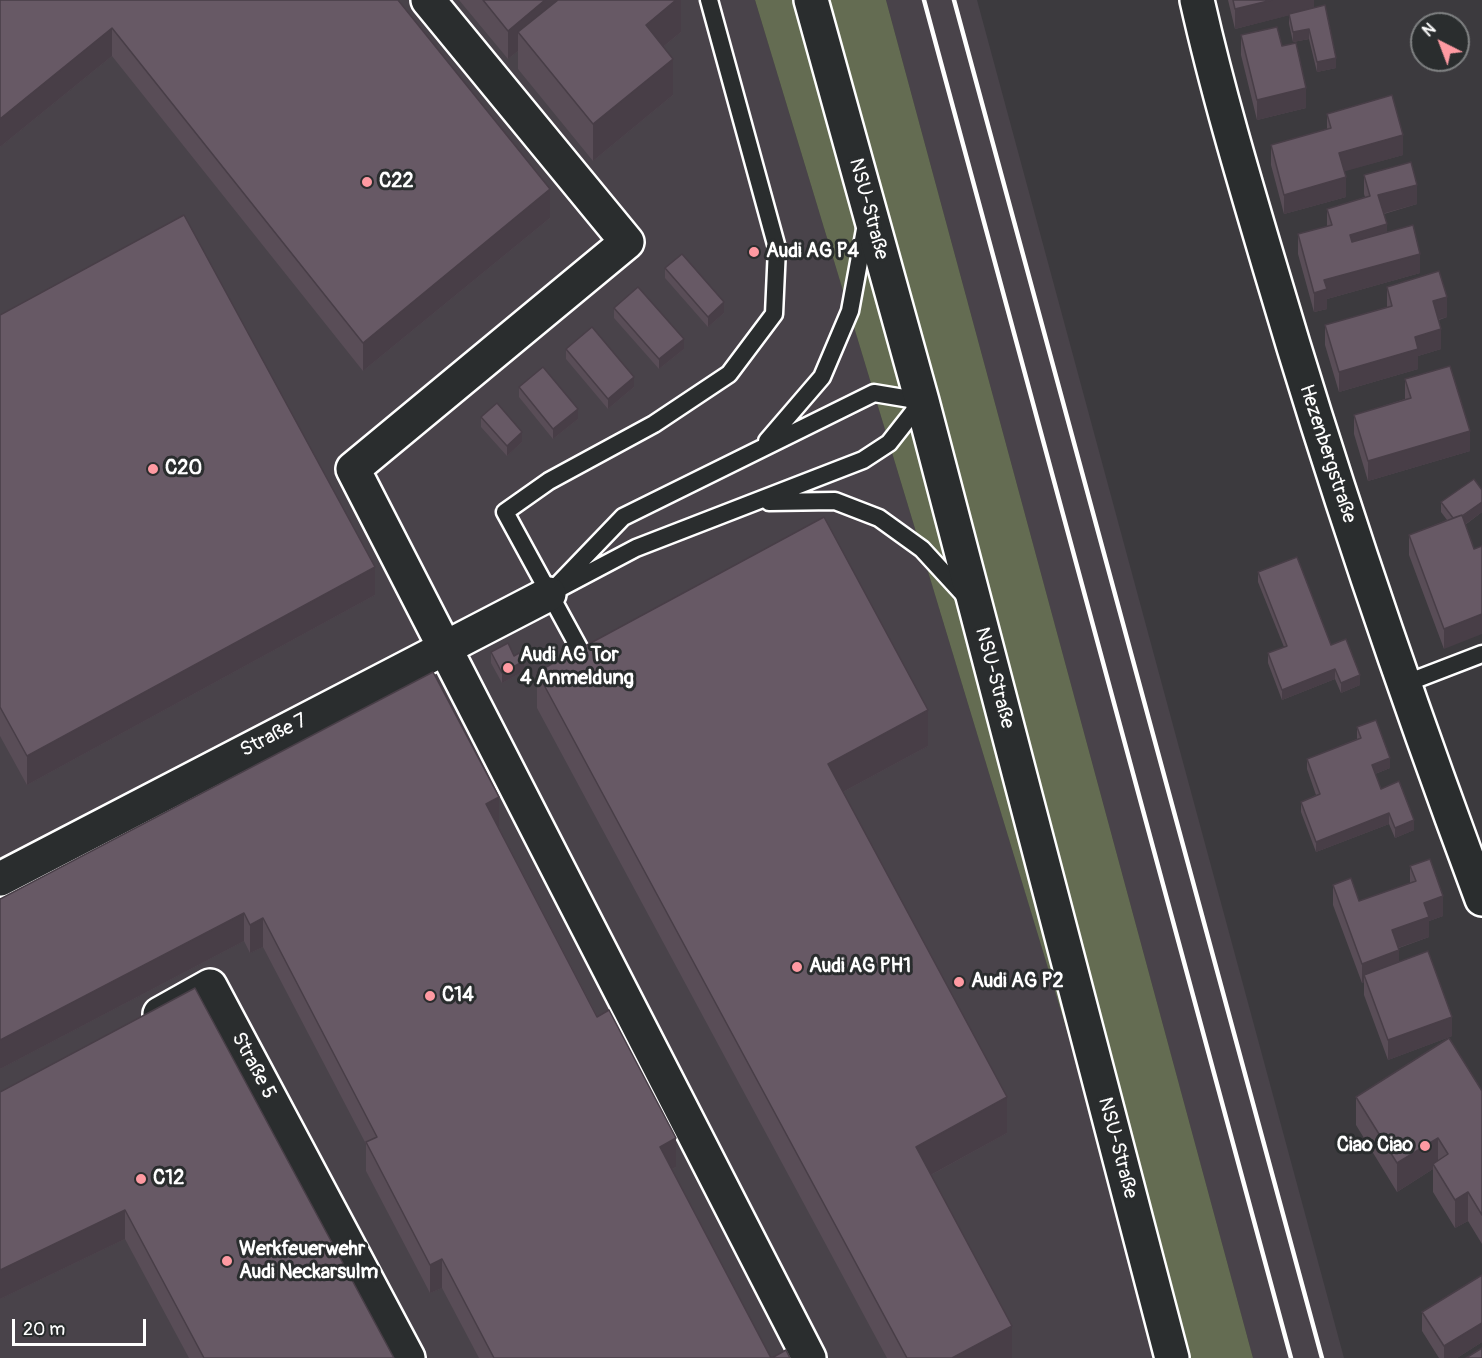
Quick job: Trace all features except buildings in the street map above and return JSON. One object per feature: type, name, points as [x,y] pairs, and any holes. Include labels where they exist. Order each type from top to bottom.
[{"type":"street","points":[[428,0],[627,242],[353,469],[809,1358]]},
{"type":"street","name":"NSU-Straße","points":[[811,0],[922,401],[1172,1358]]},
{"type":"street","name":"Hezenbergstraße","points":[[1197,0],[1215,79],[1310,402],[1404,684],[1482,899]]},
{"type":"street","name":"Straße 7","points":[[0,879],[549,594]]},
{"type":"street","name":"Straße 5","points":[[136,1027],[210,986],[408,1358]]},
{"type":"lane","points":[[596,681],[505,512],[549,481],[654,424],[729,374],[774,314],[777,248],[709,0]]},
{"type":"lane","points":[[758,450],[822,377],[849,311],[869,210]]},
{"type":"lane","points":[[874,393],[922,401],[889,443],[863,460],[636,548],[549,594],[623,517],[874,393]]},
{"type":"lane","points":[[759,502],[835,501],[879,518],[921,549],[976,608]]},
{"type":"lane","points":[[1404,684],[1482,654]]},
{"type":"shaded area","points":[[0,0],[755,0],[1166,1358],[0,1358]]},
{"type":"shaded area","points":[[886,0],[977,0],[1344,1358],[1253,1358]]},
{"type":"green space","points":[[755,0],[886,0],[1253,1358],[1166,1358]]},
{"type":"railway","points":[[924,0],[1291,1358]]},
{"type":"railway","points":[[954,0],[1322,1358]]},
{"type":"place","name":"C22","points":[[367,182]]},
{"type":"place","name":"Audi AG P4","points":[[754,252]]},
{"type":"place","name":"C20","points":[[153,469]]},
{"type":"place","name":"Audi AG Tor 4 Anmeldung","points":[[508,668]]},
{"type":"place","name":"Audi AG PH1","points":[[797,967]]},
{"type":"place","name":"Audi AG P2","points":[[959,982]]},
{"type":"place","name":"C14","points":[[430,996]]},
{"type":"place","name":"Ciao Ciao","points":[[1425,1146]]},
{"type":"place","name":"C12","points":[[141,1179]]},
{"type":"place","name":"Werkfeuerwehr Audi Neckarsulm","points":[[227,1261]]}]
